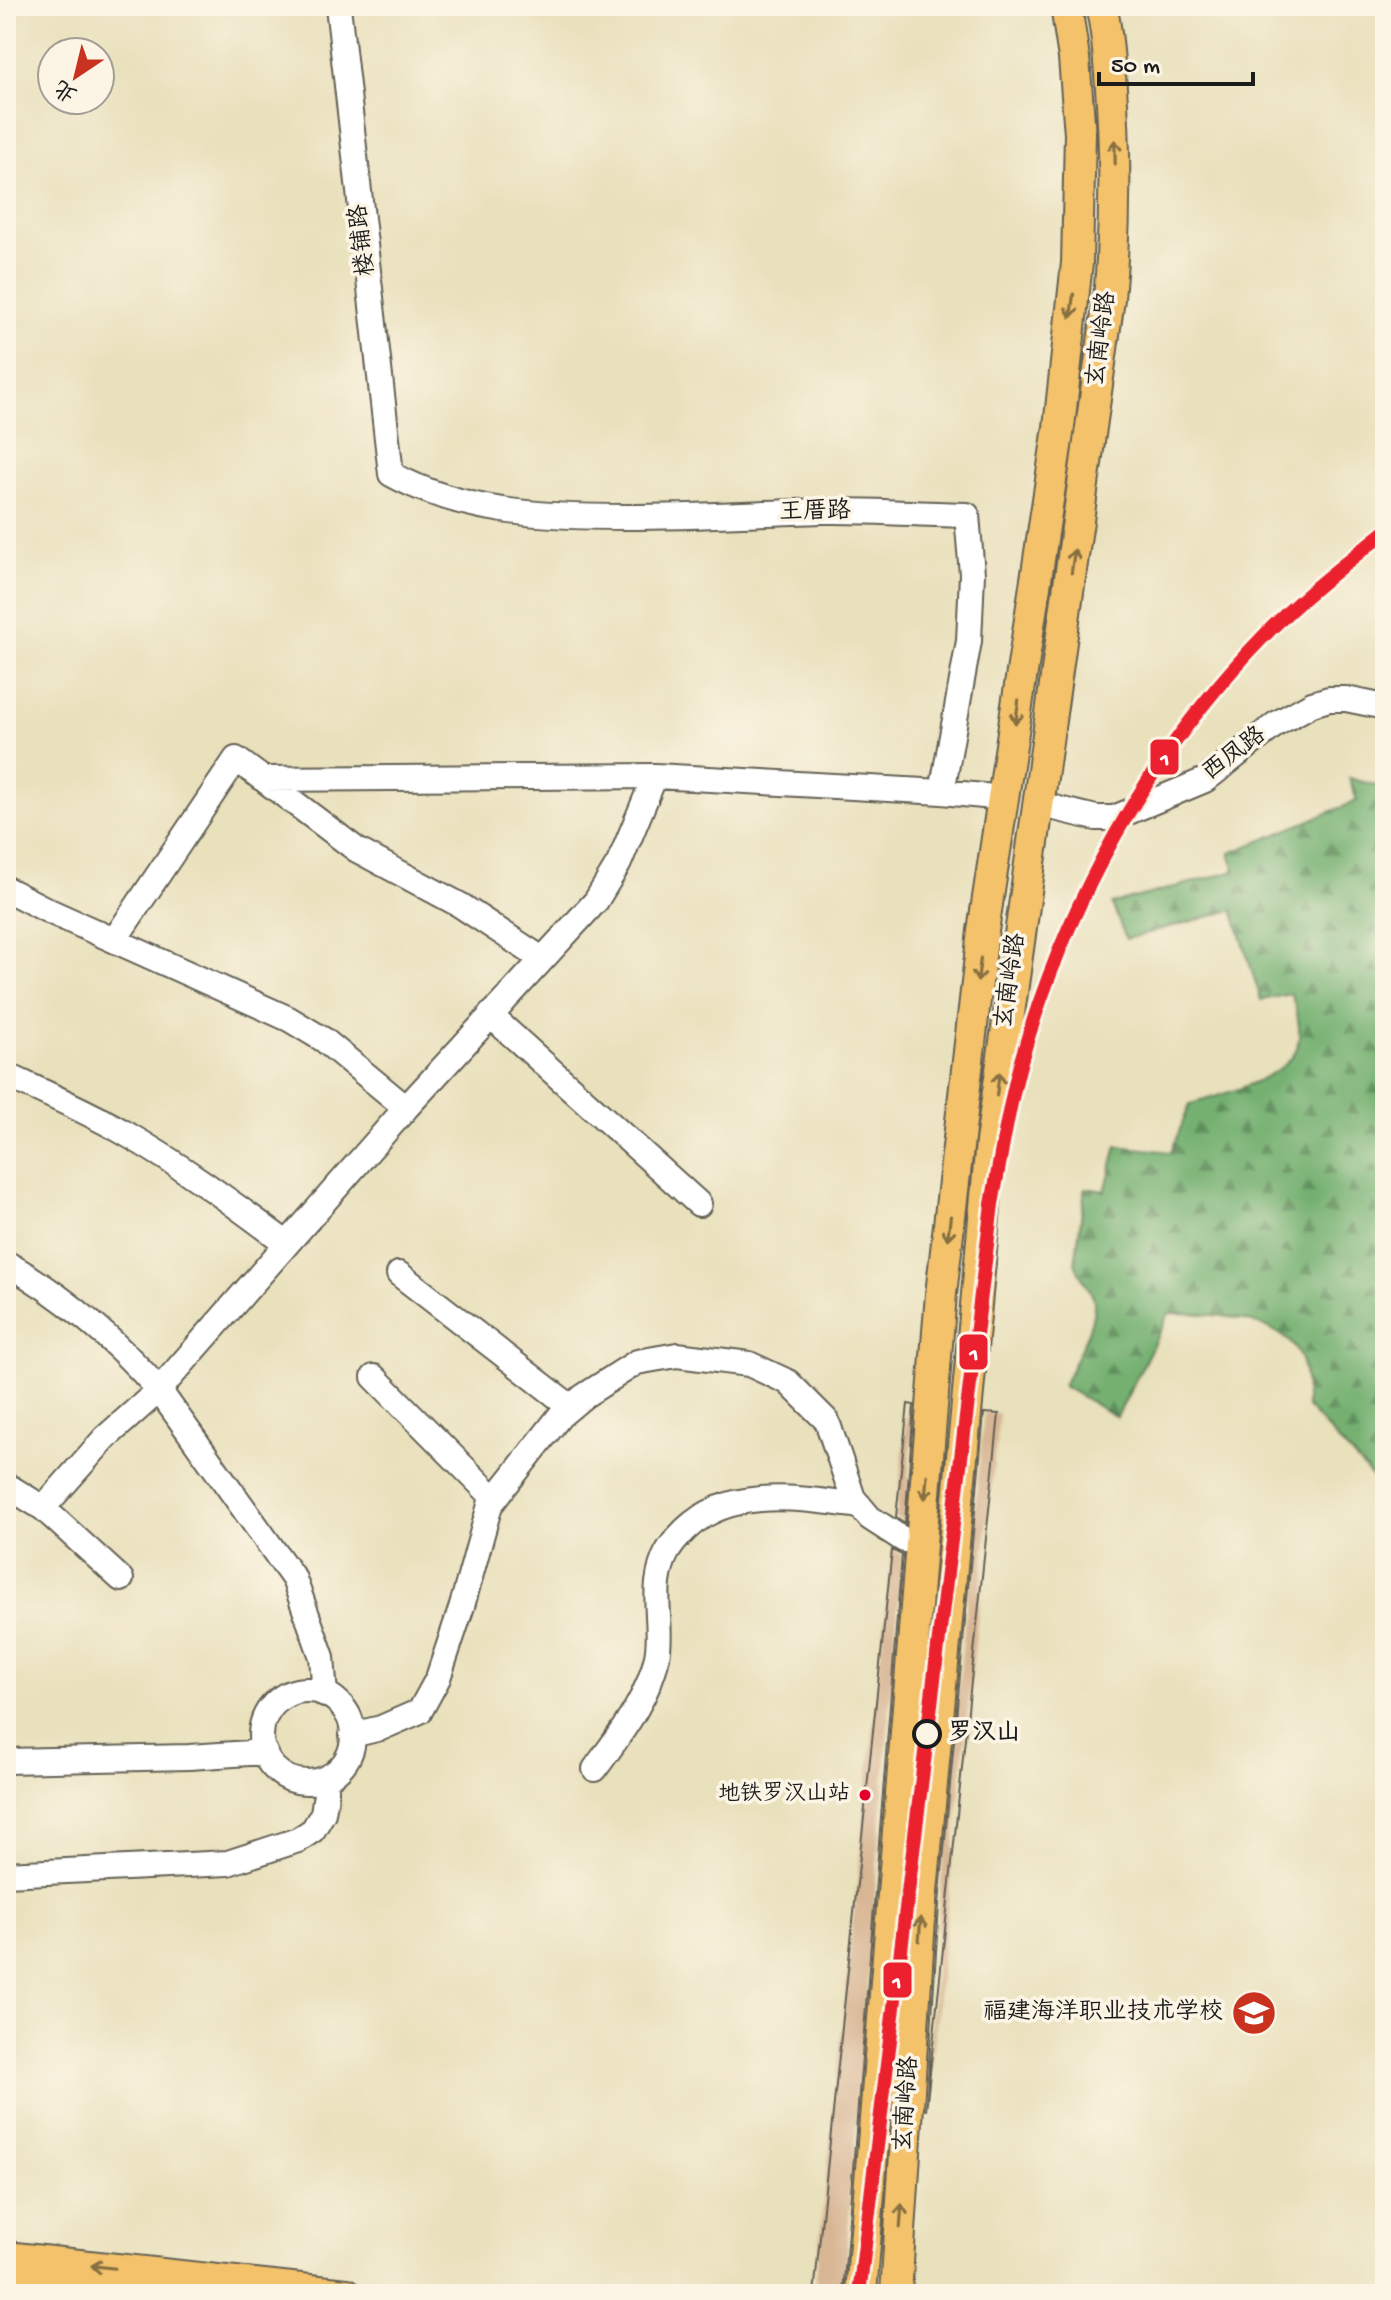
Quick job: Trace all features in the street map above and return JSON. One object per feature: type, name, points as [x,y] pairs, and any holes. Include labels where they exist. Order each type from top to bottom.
[{"type":"main road","name":"玄南岭路","points":[[896,2294],[921,1903],[975,1298],[1000,1067],[1109,299],[1114,230],[1113,98],[1104,7]]},
{"type":"main road","name":"玄南岭路","points":[[861,2294],[941,1294],[983,931],[1059,427],[1079,228],[1080,134],[1067,11]]},
{"type":"main road","points":[[6,2257],[347,2294]]},
{"type":"main road","points":[[6,2280],[134,2294]]},
{"type":"street","name":"楼铺路","points":[[338,6],[391,474]]},
{"type":"street","points":[[1067,11],[1104,7]]},
{"type":"street","name":"王厝路","points":[[391,474],[452,500],[564,517],[693,517],[825,511],[967,515],[972,574],[969,641],[942,792]]},
{"type":"street","name":"西凤路","points":[[1038,804],[1096,818],[1123,816],[1205,780],[1276,724],[1312,704],[1337,698],[1385,707]]},
{"type":"street","points":[[115,939],[236,759],[357,850],[460,905],[542,959]]},
{"type":"street","points":[[43,1508],[105,1438],[159,1390],[406,1108],[609,883],[655,776]]},
{"type":"street","points":[[263,779],[655,776],[1004,798]]},
{"type":"street","points":[[6,889],[305,1028],[343,1054],[406,1108]]},
{"type":"street","points":[[490,1015],[699,1204]]},
{"type":"street","points":[[6,1075],[90,1114],[153,1150],[223,1196],[287,1244]]},
{"type":"street","points":[[6,1263],[87,1320],[135,1363],[159,1390],[294,1579],[322,1657],[325,1695]]},
{"type":"street","points":[[399,1274],[571,1407]]},
{"type":"street","points":[[352,1735],[381,1728],[420,1711],[438,1678],[490,1505],[560,1416],[637,1362],[677,1355],[749,1364],[788,1382],[827,1421],[853,1498],[870,1518],[904,1540]]},
{"type":"street","points":[[374,1377],[495,1499]]},
{"type":"street","points":[[6,1485],[43,1508],[121,1579]]},
{"type":"street","points":[[595,1769],[636,1711],[648,1686],[657,1655],[658,1583],[666,1549],[698,1517],[736,1502],[794,1497],[860,1506]]},
{"type":"street","points":[[313,1690],[325,1695],[344,1708],[352,1727],[352,1745],[344,1764],[326,1779],[312,1782],[288,1778],[267,1759],[261,1737],[264,1717],[275,1703],[293,1692],[313,1690]]},
{"type":"street","points":[[6,1761],[265,1752]]},
{"type":"street","points":[[6,1874],[228,1863],[298,1840],[313,1830],[323,1813],[326,1779]]},
{"type":"green space","points":[[1349,778],[1385,788],[1385,1491],[1306,1406],[1304,1371],[1297,1351],[1287,1339],[1257,1324],[1220,1316],[1169,1313],[1117,1417],[1063,1386],[1093,1317],[1093,1297],[1075,1263],[1085,1188],[1105,1191],[1117,1146],[1171,1152],[1190,1104],[1264,1078],[1289,1060],[1296,1050],[1299,1036],[1291,994],[1261,1000],[1233,910],[1126,939],[1112,904],[1235,871],[1230,853],[1357,801]]},
{"type":"building","points":[[908,1404],[914,1405],[905,1523],[896,1517]]},
{"type":"building","points":[[984,1413],[999,1414],[926,2111],[939,1904]]},
{"type":"building","points":[[892,1550],[902,1555],[843,2294],[814,2294]]},
{"type":"transit line","name":"1","points":[[859,2294],[992,1204],[1021,1061],[1061,945],[1115,835],[1147,783],[1220,685],[1275,624],[1385,532]]},
{"type":"place","name":"罗汉山","points":[[927,1734]]},
{"type":"place","name":"地铁罗汉山站","points":[[865,1795]]},
{"type":"place","name":"福建海洋职业技术学校","points":[[1254,2013]]}]
